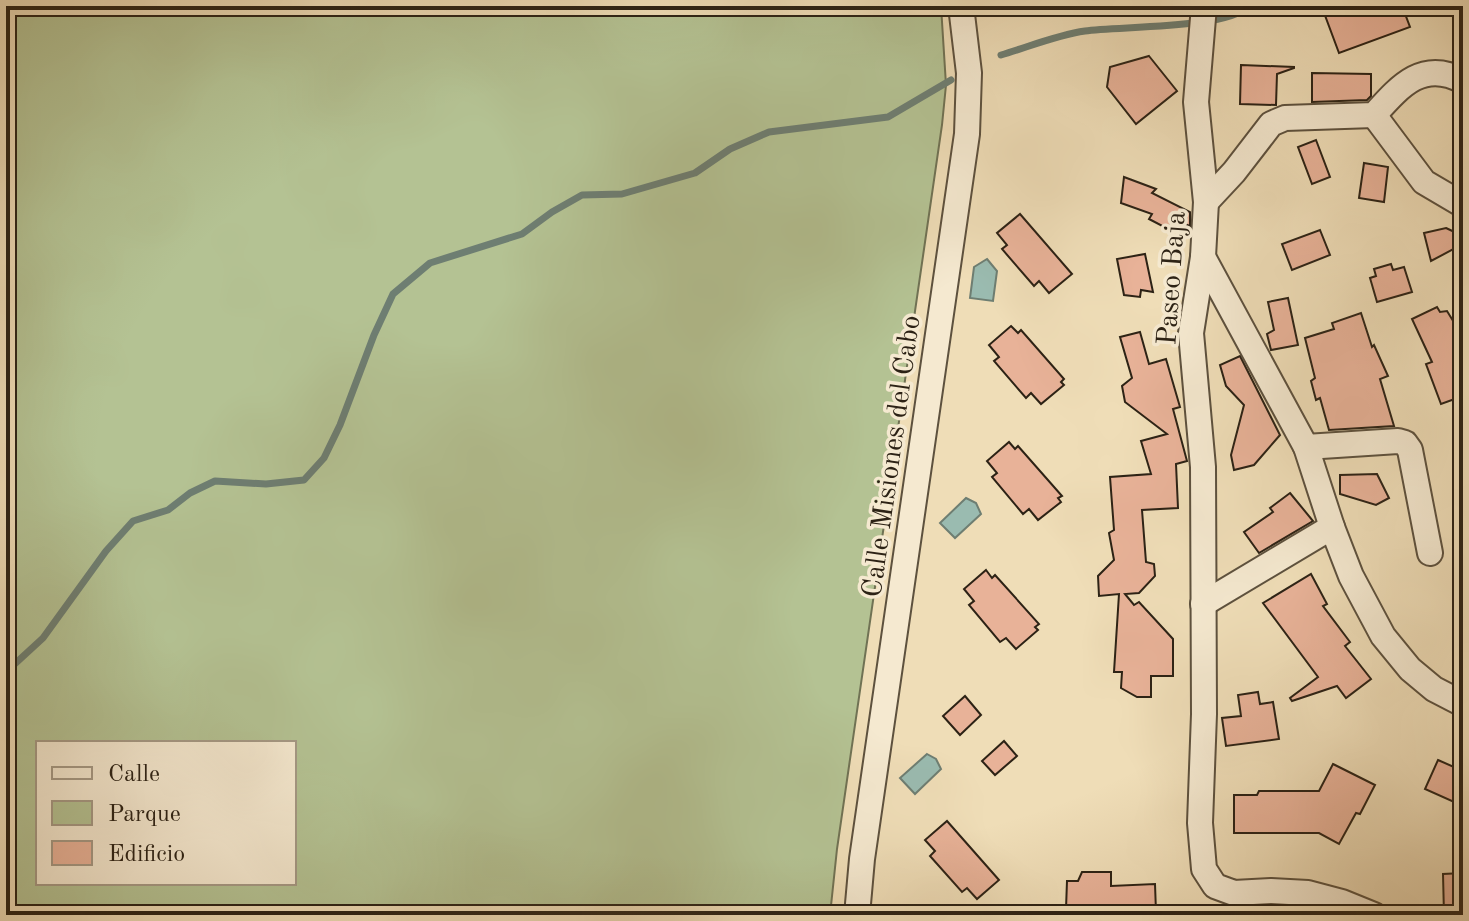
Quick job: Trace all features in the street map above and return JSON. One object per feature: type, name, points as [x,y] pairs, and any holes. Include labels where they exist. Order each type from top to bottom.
[{"type":"street","name":"Calle Misiones del Cabo","points":[[857,915],[862,859],[967,134],[969,73],[961,6]]},
{"type":"street","name":"Paseo Baja","points":[[1204,6],[1196,102],[1206,202],[1203,257],[1191,333],[1203,467],[1204,714],[1200,823],[1204,869],[1215,886],[1234,893],[1308,893],[1374,915]]},
{"type":"street","points":[[1206,202],[1271,124],[1285,118],[1374,115],[1412,79],[1432,72],[1451,75],[1463,81]]},
{"type":"street","points":[[1374,115],[1424,182],[1463,205]]},
{"type":"street","points":[[1203,257],[1306,447],[1351,576],[1383,636],[1410,669],[1434,689],[1463,704]]},
{"type":"street","points":[[1306,447],[1405,443],[1410,450],[1430,553]]},
{"type":"street","points":[[1203,604],[1332,527]]},
{"type":"street","points":[[1264,915],[1271,891]]},
{"type":"green space","points":[[6,6],[941,6],[946,85],[942,125],[830,915],[6,915]]},
{"type":"water","points":[[987,259],[997,271],[993,301],[970,298],[974,267]]},
{"type":"water","points":[[966,498],[976,503],[981,514],[955,538],[940,523]]},
{"type":"water","points":[[927,754],[936,759],[941,769],[915,794],[900,778]]},
{"type":"building","points":[[1333,6],[1402,6],[1410,27],[1339,53],[1323,10]]},
{"type":"building","points":[[1149,56],[1177,91],[1136,124],[1107,87],[1110,67]]},
{"type":"building","points":[[1241,65],[1294,67],[1277,74],[1276,105],[1240,104]]},
{"type":"building","points":[[1312,73],[1371,74],[1371,96],[1367,100],[1312,102]]},
{"type":"building","points":[[1316,140],[1330,177],[1312,184],[1298,147]]},
{"type":"building","points":[[1364,163],[1388,167],[1384,202],[1359,198]]},
{"type":"building","points":[[1124,177],[1156,189],[1152,193],[1190,212],[1190,226],[1173,220],[1168,229],[1149,219],[1152,214],[1121,203]]},
{"type":"building","points":[[1020,214],[1072,274],[1049,293],[1039,281],[1034,286],[1002,249],[1007,245],[997,233]]},
{"type":"building","points":[[1446,228],[1463,236],[1463,244],[1431,261],[1424,233]]},
{"type":"building","points":[[1320,230],[1330,255],[1292,270],[1282,244]]},
{"type":"building","points":[[1145,254],[1153,292],[1141,290],[1140,297],[1124,295],[1117,259]]},
{"type":"building","points":[[1391,264],[1393,270],[1404,267],[1412,292],[1377,302],[1370,278],[1376,276],[1374,269]]},
{"type":"building","points":[[1288,298],[1298,345],[1271,350],[1267,334],[1274,330],[1268,302]]},
{"type":"building","points":[[1437,307],[1440,312],[1447,311],[1463,337],[1463,396],[1441,404],[1426,364],[1432,362],[1412,319]]},
{"type":"building","points":[[1361,313],[1372,347],[1374,345],[1388,376],[1380,379],[1394,426],[1329,430],[1320,398],[1316,400],[1311,381],[1315,378],[1305,338],[1334,329],[1332,323]]},
{"type":"building","points":[[1011,326],[1018,333],[1021,330],[1064,379],[1061,382],[1064,385],[1041,404],[1031,393],[1026,398],[994,361],[999,357],[989,345]]},
{"type":"building","points":[[1140,332],[1149,364],[1166,359],[1180,407],[1173,409],[1187,461],[1176,464],[1178,508],[1142,510],[1146,562],[1154,564],[1155,576],[1139,593],[1125,594],[1134,605],[1139,602],[1173,639],[1173,676],[1151,676],[1151,697],[1137,697],[1121,688],[1122,672],[1114,672],[1119,594],[1099,596],[1098,576],[1114,560],[1109,533],[1114,530],[1110,477],[1151,474],[1141,441],[1167,434],[1125,402],[1122,386],[1132,378],[1120,337]]},
{"type":"building","points":[[1240,356],[1280,435],[1254,465],[1234,470],[1231,455],[1244,405],[1226,386],[1220,365]]},
{"type":"building","points":[[1009,442],[1015,449],[1018,446],[1062,496],[1058,498],[1061,502],[1038,520],[1029,509],[1023,514],[992,477],[997,473],[987,461]]},
{"type":"building","points":[[1377,474],[1389,498],[1376,505],[1340,494],[1340,475]]},
{"type":"building","points":[[1290,493],[1313,521],[1259,553],[1244,532],[1273,512],[1270,508]]},
{"type":"building","points":[[986,570],[992,578],[995,575],[1039,624],[1035,627],[1038,630],[1016,649],[1006,638],[1000,642],[969,605],[974,601],[964,589]]},
{"type":"building","points":[[1311,574],[1327,604],[1323,606],[1350,642],[1345,646],[1371,679],[1346,698],[1337,686],[1292,701],[1290,698],[1318,677],[1263,603]]},
{"type":"building","points":[[1258,692],[1260,704],[1273,702],[1279,739],[1226,746],[1222,718],[1241,716],[1238,695]]},
{"type":"building","points":[[965,696],[981,715],[960,735],[943,716]]},
{"type":"building","points":[[1004,741],[1017,756],[995,775],[982,761]]},
{"type":"building","points":[[1438,760],[1463,771],[1463,806],[1425,789]]},
{"type":"building","points":[[1333,764],[1375,785],[1339,844],[1319,833],[1234,833],[1234,795],[1257,795],[1259,791],[1319,791]]},
{"type":"building","points":[[947,821],[999,880],[977,899],[967,888],[962,892],[930,856],[935,851],[925,840]]},
{"type":"building","points":[[1082,872],[1111,872],[1111,886],[1155,884],[1156,912],[1117,914],[1118,909],[1066,909],[1067,881],[1078,881]]},
{"type":"building","points":[[1463,873],[1463,915],[1444,915],[1443,874]]},
{"type":"waterway","points":[[1001,55],[1074,33],[1196,23],[1219,19],[1249,6]]},
{"type":"waterway","points":[[6,672],[43,638],[106,551],[133,521],[168,510],[190,493],[215,481],[266,484],[304,480],[324,458],[340,425],[393,294],[430,263],[522,234],[582,195],[622,194],[695,173],[730,149],[769,132],[888,117],[951,80]]}]
